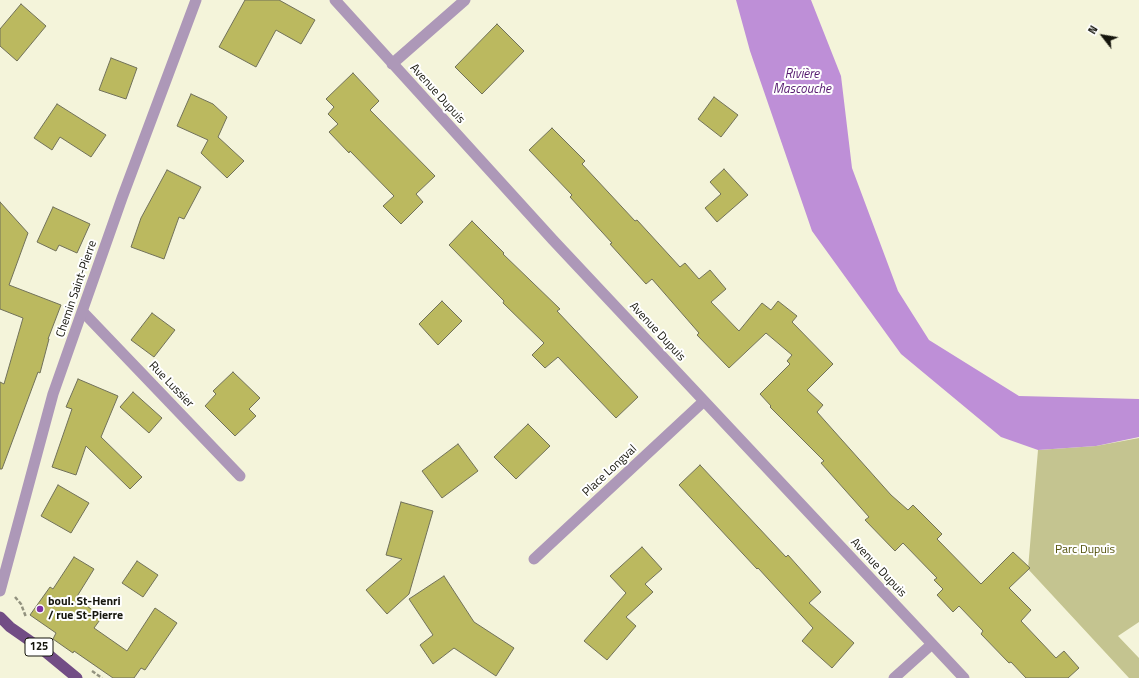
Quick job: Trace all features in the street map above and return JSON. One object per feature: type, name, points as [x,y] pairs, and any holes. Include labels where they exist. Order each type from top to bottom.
[{"type":"main road","name":"125","points":[[0,617],[10,627],[43,650],[77,678]]},
{"type":"street","name":"Chemin Saint-Pierre","points":[[0,591],[53,394],[122,198],[196,0]]},
{"type":"street","name":"Avenue Dupuis","points":[[335,0],[553,240],[964,678]]},
{"type":"street","points":[[392,64],[465,0]]},
{"type":"street","name":"Rue Lussier","points":[[83,312],[240,476]]},
{"type":"street","name":"Place Longval","points":[[534,559],[704,401]]},
{"type":"street","points":[[894,678],[932,644]]},
{"type":"green space","name":"Parc Dupuis","points":[[1139,438],[1139,622],[1118,636],[1139,658],[1139,678],[1129,678],[1028,569],[1038,450],[1096,446]]},
{"type":"water","name":"Rivière Mascouche","points":[[736,0],[811,0],[841,76],[852,168],[898,291],[929,340],[1019,396],[1139,399],[1139,437],[1096,446],[1038,450],[1001,437],[901,354],[812,231],[750,51]]},
{"type":"building","points":[[245,0],[279,0],[315,20],[301,44],[276,30],[256,67],[219,47]]},
{"type":"building","points":[[21,4],[46,26],[17,61],[0,46],[0,29]]},
{"type":"building","points":[[497,24],[524,51],[482,94],[455,67]]},
{"type":"building","points":[[111,58],[137,68],[126,99],[99,90]]},
{"type":"building","points":[[353,73],[379,101],[370,110],[435,176],[416,194],[423,202],[401,224],[383,206],[394,196],[329,132],[338,124],[328,114],[334,107],[326,99]]},
{"type":"building","points":[[191,94],[213,104],[227,117],[218,137],[244,161],[227,178],[201,153],[208,140],[177,126]]},
{"type":"building","points":[[714,97],[738,115],[721,137],[698,119]]},
{"type":"building","points":[[57,104],[106,135],[91,157],[60,137],[52,150],[34,138]]},
{"type":"building","points":[[552,128],[585,161],[582,164],[635,221],[637,220],[680,267],[685,263],[699,279],[710,270],[726,289],[711,302],[739,331],[762,303],[771,310],[778,301],[797,316],[792,322],[833,364],[807,390],[823,405],[817,412],[891,495],[908,510],[913,505],[942,534],[937,539],[981,584],[1013,552],[1030,568],[1009,588],[1031,610],[1021,621],[1056,658],[1064,651],[1079,668],[1068,678],[1026,678],[981,634],[983,631],[959,606],[953,612],[937,595],[943,589],[934,580],[937,578],[903,543],[895,551],[865,520],[869,517],[821,463],[824,461],[770,407],[771,406],[760,394],[790,364],[787,361],[792,355],[766,333],[729,368],[697,335],[699,333],[652,279],[646,284],[610,244],[612,243],[570,197],[572,195],[529,150]]},
{"type":"building","points":[[724,169],[748,195],[717,222],[705,208],[721,194],[710,182]]},
{"type":"building","points":[[167,170],[201,187],[184,219],[179,217],[164,259],[131,247],[141,218]]},
{"type":"building","points":[[0,202],[28,233],[9,285],[61,305],[48,339],[40,373],[38,372],[2,469],[0,469],[0,382],[4,384],[23,318],[0,309]]},
{"type":"building","points":[[53,207],[90,224],[77,253],[59,245],[56,251],[37,242]]},
{"type":"building","points":[[472,221],[504,253],[503,254],[560,309],[557,311],[638,397],[616,418],[558,357],[545,368],[532,355],[544,343],[503,303],[504,301],[449,245]]},
{"type":"building","points":[[442,301],[462,321],[438,345],[419,324]]},
{"type":"building","points":[[152,313],[175,330],[154,357],[131,340]]},
{"type":"building","points":[[233,372],[260,398],[249,409],[256,416],[235,436],[205,406],[216,394],[213,391]]},
{"type":"building","points":[[78,379],[118,396],[101,437],[142,477],[130,489],[86,446],[76,475],[52,467],[72,409],[66,407]]},
{"type":"building","points":[[133,392],[162,418],[149,433],[120,407]]},
{"type":"building","points":[[528,424],[550,446],[516,479],[494,457]]},
{"type":"building","points":[[458,444],[478,471],[442,498],[422,471]]},
{"type":"building","points":[[700,465],[786,557],[788,555],[821,592],[809,603],[854,643],[832,668],[802,641],[813,628],[679,485]]},
{"type":"building","points":[[58,485],[89,503],[71,533],[41,516]]},
{"type":"building","points":[[401,502],[433,511],[409,594],[387,614],[366,590],[402,559],[386,555]]},
{"type":"building","points":[[642,547],[662,569],[645,584],[653,592],[626,617],[636,626],[607,660],[584,641],[626,593],[610,576]]},
{"type":"building","points":[[74,557],[94,569],[76,598],[102,617],[94,628],[127,651],[155,608],[177,623],[145,670],[141,668],[134,678],[113,678],[74,651],[73,653],[53,639],[56,633],[30,615],[50,587],[53,589]]},
{"type":"building","points":[[137,561],[158,575],[143,597],[122,583]]},
{"type":"building","points":[[444,576],[474,622],[514,648],[496,676],[454,648],[433,664],[420,645],[433,635],[409,599]]},
{"type":"place","name":"boul. St-Henri / rue St-Pierre","points":[[40,609]]}]
